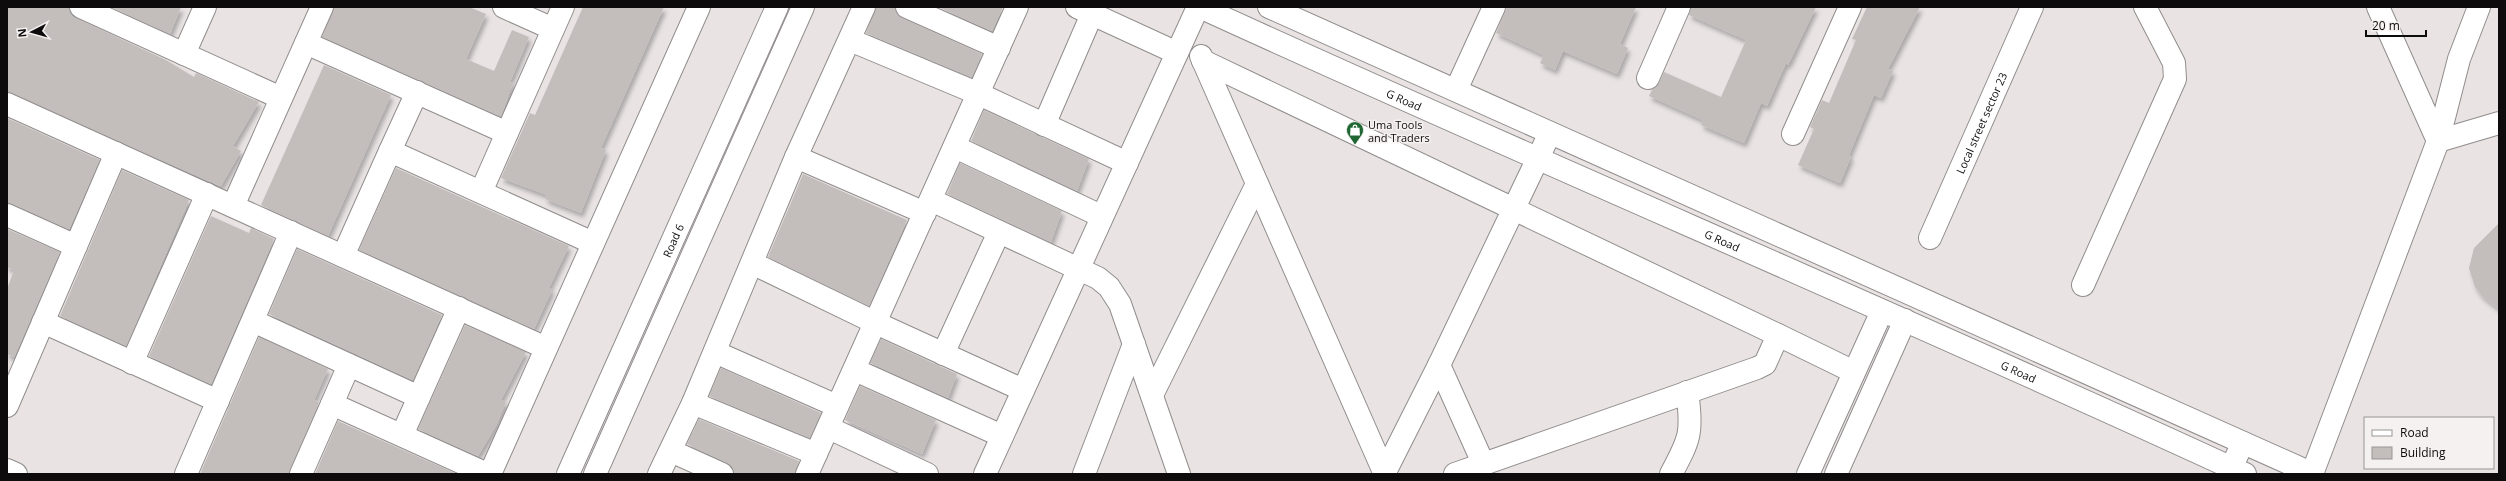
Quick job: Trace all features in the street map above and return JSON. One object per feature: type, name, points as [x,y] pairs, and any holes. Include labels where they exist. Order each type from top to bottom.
[{"type":"street","points":[[81,7],[281,98]]},
{"type":"street","points":[[184,54],[205,7]]},
{"type":"street","points":[[233,206],[322,7]]},
{"type":"street","points":[[504,7],[553,29]]},
{"type":"street","points":[[481,192],[563,7]]},
{"type":"street","points":[[490,474],[699,7]]},
{"type":"street","name":"Road 6","points":[[568,474],[777,7]]},
{"type":"street","points":[[595,474],[803,7]]},
{"type":"street","points":[[659,474],[694,403],[796,157],[864,7]]},
{"type":"street","points":[[907,7],[999,48]]},
{"type":"street","points":[[807,474],[1017,7]]},
{"type":"street","points":[[985,474],[1101,216],[1199,7]]},
{"type":"street","name":"G Road","points":[[1199,7],[1537,160],[1904,320],[2235,472]]},
{"type":"street","points":[[1269,7],[2313,474],[2438,141],[2459,59],[2479,7]]},
{"type":"street","points":[[1456,90],[1494,7]]},
{"type":"street","points":[[1648,78],[1679,7]]},
{"type":"street","points":[[1793,134],[1850,7]]},
{"type":"street","name":"Local street sector 23","points":[[1930,238],[2032,7]]},
{"type":"street","points":[[2083,285],[2175,79],[2174,63],[2145,7]]},
{"type":"street","points":[[2378,7],[2438,141]]},
{"type":"street","points":[[1044,125],[1084,10],[1177,53]]},
{"type":"street","points":[[1188,28],[1384,473]]},
{"type":"street","points":[[850,40],[979,94],[1126,163]]},
{"type":"street","points":[[306,42],[507,133]]},
{"type":"street","points":[[1203,61],[1854,372]]},
{"type":"street","points":[[343,256],[417,92]]},
{"type":"street","points":[[7,104],[546,348]]},
{"type":"street","points":[[2438,141],[2499,123]]},
{"type":"street","points":[[1384,473],[1438,365],[1550,132]]},
{"type":"street","points":[[955,147],[1101,216]]},
{"type":"street","points":[[390,151],[594,243]]},
{"type":"street","points":[[7,406],[15,364],[43,322],[116,153]]},
{"type":"street","points":[[796,157],[999,232],[1098,278],[1109,287],[1120,304],[1179,474]]},
{"type":"street","points":[[1152,395],[1257,184]]},
{"type":"street","points":[[132,363],[207,194]]},
{"type":"street","points":[[7,215],[76,246]]},
{"type":"street","points":[[186,474],[291,232]]},
{"type":"street","points":[[943,354],[999,232]]},
{"type":"street","points":[[752,262],[876,323],[1023,390]]},
{"type":"street","points":[[402,435],[459,308]]},
{"type":"street","points":[[1808,474],[1882,311]]},
{"type":"street","points":[[1836,474],[1904,320]]},
{"type":"street","points":[[252,321],[419,397]]},
{"type":"street","points":[[43,322],[218,401]]},
{"type":"street","points":[[1456,474],[1483,463],[1765,364],[1778,335]]},
{"type":"street","points":[[1084,474],[1134,344]]},
{"type":"street","points":[[715,352],[837,406]]},
{"type":"street","points":[[301,474],[349,365]]},
{"type":"street","points":[[1438,365],[1483,463]]},
{"type":"street","points":[[855,370],[1002,436]]},
{"type":"street","points":[[1671,474],[1687,446],[1690,432],[1691,421],[1687,392]]},
{"type":"street","points":[[694,403],[816,454]]},
{"type":"street","points":[[332,404],[487,474]]},
{"type":"street","points":[[829,428],[927,474]]},
{"type":"street","points":[[2235,472],[2243,442]]},
{"type":"street","points":[[671,450],[722,474]]},
{"type":"street","points":[[7,470],[16,474]]},
{"type":"building","points":[[7,7],[69,7],[71,14],[76,18],[166,60],[194,77],[196,73],[259,102],[233,146],[241,151],[221,186],[7,92]]},
{"type":"building","points":[[111,7],[181,7],[170,34]]},
{"type":"building","points":[[334,7],[469,7],[486,14],[466,59],[494,71],[512,30],[529,37],[510,82],[513,83],[501,116],[322,37]]},
{"type":"building","points":[[583,7],[664,7],[601,148],[606,150],[581,213],[545,199],[547,195],[501,178],[530,113],[535,115]]},
{"type":"building","points":[[876,7],[895,7],[897,14],[902,18],[982,54],[972,77],[866,33]]},
{"type":"building","points":[[938,7],[1003,7],[992,31]]},
{"type":"building","points":[[1507,7],[1636,7],[1620,44],[1628,48],[1617,74],[1563,51],[1555,70],[1540,63],[1544,55],[1496,33]]},
{"type":"building","points":[[1691,7],[1816,7],[1788,65],[1786,63],[1767,106],[1761,103],[1744,143],[1701,125],[1703,120],[1649,96],[1652,90],[1659,83],[1664,72],[1721,97],[1746,40],[1689,15]]},
{"type":"building","points":[[1867,7],[1920,7],[1888,69],[1893,71],[1881,98],[1874,95],[1849,155],[1851,157],[1840,183],[1798,165],[1814,129],[1810,127],[1822,100],[1829,103],[1856,40],[1852,39]]},
{"type":"building","points":[[324,65],[391,95],[328,236],[261,205]]},
{"type":"building","points":[[984,110],[1089,159],[1077,191],[971,141]]},
{"type":"building","points":[[7,118],[100,160],[69,229],[7,203]]},
{"type":"building","points":[[960,163],[1062,211],[1051,242],[947,194]]},
{"type":"building","points":[[396,168],[569,246],[549,288],[552,290],[534,329],[359,250]]},
{"type":"building","points":[[122,170],[189,200],[126,346],[60,316]]},
{"type":"building","points":[[803,174],[907,220],[869,306],[768,257]]},
{"type":"building","points":[[211,216],[249,233],[251,228],[274,239],[211,384],[149,356]]},
{"type":"building","points":[[2499,223],[2499,309],[2482,296],[2475,287],[2469,268],[2474,248]]},
{"type":"building","points":[[7,229],[60,252],[14,357],[7,354],[7,289],[14,270],[7,267]]},
{"type":"building","points":[[297,249],[442,315],[413,380],[269,314]]},
{"type":"building","points":[[465,325],[526,352],[501,400],[506,402],[496,426],[478,456],[418,429]]},
{"type":"building","points":[[259,337],[328,369],[314,400],[319,402],[289,474],[200,474]]},
{"type":"building","points":[[881,339],[957,374],[948,398],[870,363]]},
{"type":"building","points":[[721,368],[821,413],[810,438],[709,396]]},
{"type":"building","points":[[860,386],[936,420],[922,454],[845,420]]},
{"type":"building","points":[[699,419],[799,461],[795,474],[734,474],[732,467],[727,463],[687,444]]},
{"type":"building","points":[[338,421],[457,474],[315,474]]},
{"type":"place","name":"Uma Tools and Traders","points":[[1355,145]]}]
